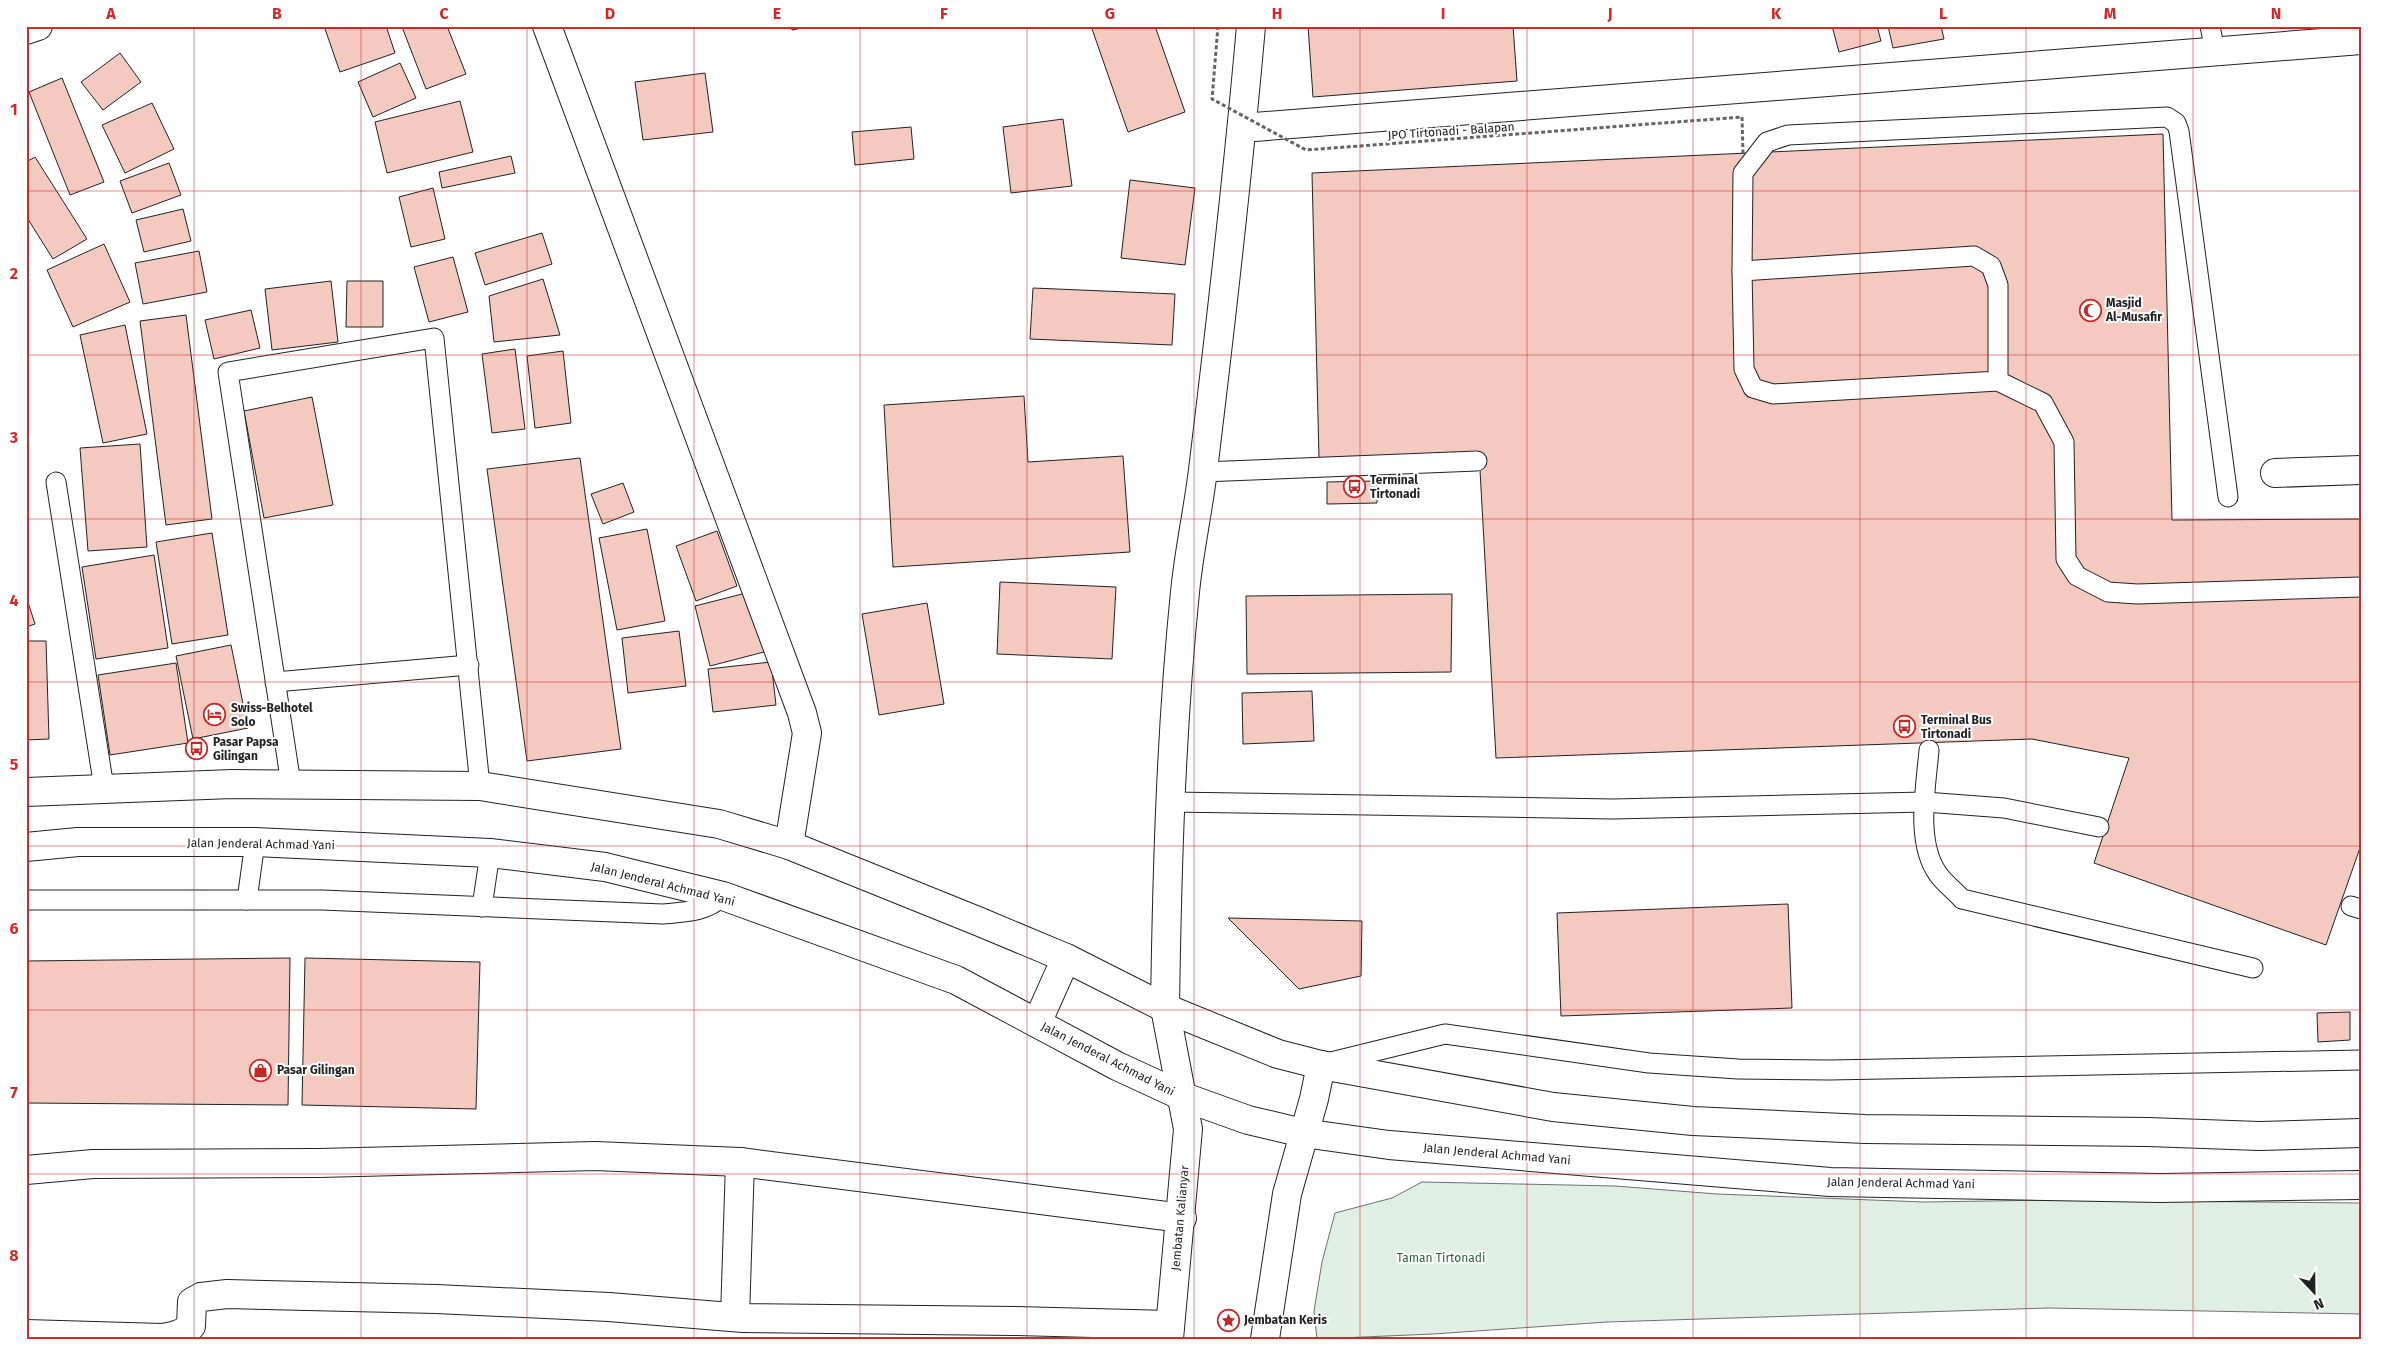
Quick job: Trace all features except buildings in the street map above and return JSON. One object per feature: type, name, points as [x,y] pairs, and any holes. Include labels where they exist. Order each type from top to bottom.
[{"type":"main road","points":[[26,30],[38,26]]},
{"type":"main road","points":[[547,26],[802,713],[807,734],[789,845]]},
{"type":"main road","name":"Jembatan Kalianyar","points":[[1169,1332],[1182,1218],[1188,1130],[1184,1097],[1165,1008],[1166,904],[1171,802],[1185,591],[1202,472],[1242,128],[1251,26]]},
{"type":"main road","points":[[1242,128],[2212,39],[2361,40]]},
{"type":"main road","points":[[2275,473],[2361,470]]},
{"type":"main road","points":[[26,792],[104,788],[291,784],[480,786],[719,824],[789,845],[980,922],[1066,958],[1165,1008],[1278,1054],[1321,1065],[1553,1106],[1693,1122],[1866,1129],[2148,1132],[2259,1136],[2361,1134]]},
{"type":"main road","name":"Jalan Jenderal Achmad Yani","points":[[26,847],[78,842],[255,842],[490,853],[606,867],[723,896],[956,980],[1116,1066],[1184,1097],[1248,1120],[1303,1133],[1389,1145],[1830,1182],[2160,1188],[2361,1185]]},
{"type":"main road","points":[[1037,1024],[1066,958]]},
{"type":"main road","points":[[1265,1339],[1281,1227],[1321,1065]]},
{"type":"main road","points":[[26,1170],[93,1164],[319,1163],[595,1156],[740,1162],[909,1185],[1182,1218]]},
{"type":"main road","points":[[735,1317],[740,1162]]},
{"type":"main road","points":[[26,1334],[162,1338],[173,1336],[180,1334],[191,1326],[192,1302],[202,1297],[227,1294],[465,1300],[610,1307],[735,1317],[1015,1321],[1169,1332]]},
{"type":"lane","points":[[2228,497],[2179,131],[2176,123],[2167,117],[1788,136],[1767,142],[1743,173],[1744,369],[1753,388],[1773,394],[1998,382],[2043,402],[2064,442],[2066,559],[2077,576],[2108,592],[2137,594],[2361,586]]},
{"type":"lane","points":[[1742,271],[1974,256],[1991,266],[1998,285],[1998,382]]},
{"type":"lane","points":[[291,784],[228,372],[434,338],[480,786]]},
{"type":"lane","points":[[1202,472],[1477,461]]},
{"type":"lane","points":[[56,482],[104,788]]},
{"type":"lane","points":[[275,682],[469,665]]},
{"type":"lane","points":[[1929,750],[1925,802],[1926,848],[1938,874],[1962,899],[2253,968]]},
{"type":"lane","points":[[1171,802],[1614,809],[1925,802],[2004,808],[2099,827]]},
{"type":"lane","points":[[247,900],[255,842]]},
{"type":"lane","points":[[482,907],[490,853]]},
{"type":"lane","points":[[26,900],[322,900],[663,914],[689,912],[713,905],[723,896]]},
{"type":"lane","points":[[1321,1065],[1445,1034],[1649,1063],[1738,1069],[1829,1070],[2361,1060]]},
{"type":"path","name":"JPO Tirtonadi - Balapan","points":[[1218,26],[1212,99],[1306,150],[1742,117],[1743,154]]},
{"type":"green space","name":"Taman Tirtonadi","points":[[1422,1182],[1615,1186],[1717,1194],[1924,1202],[2054,1200],[2361,1203],[2361,1314],[2048,1308],[1607,1322],[1433,1334],[1317,1339],[1314,1311],[1322,1262],[1335,1213],[1392,1198]]},
{"type":"place","name":"Masjid Al-Musafir","points":[[2090,310]]},
{"type":"place","name":"Terminal Tirtonadi","points":[[1354,487]]},
{"type":"place","name":"Swiss-Belhotel Solo","points":[[215,715]]},
{"type":"place","name":"Terminal Bus Tirtonadi","points":[[1905,727]]},
{"type":"place","name":"Pasar Papsa Gilingan","points":[[197,749]]},
{"type":"place","name":"Pasar Gilingan","points":[[261,1070]]},
{"type":"place","name":"Jembatan Keris","points":[[1228,1320]]}]
